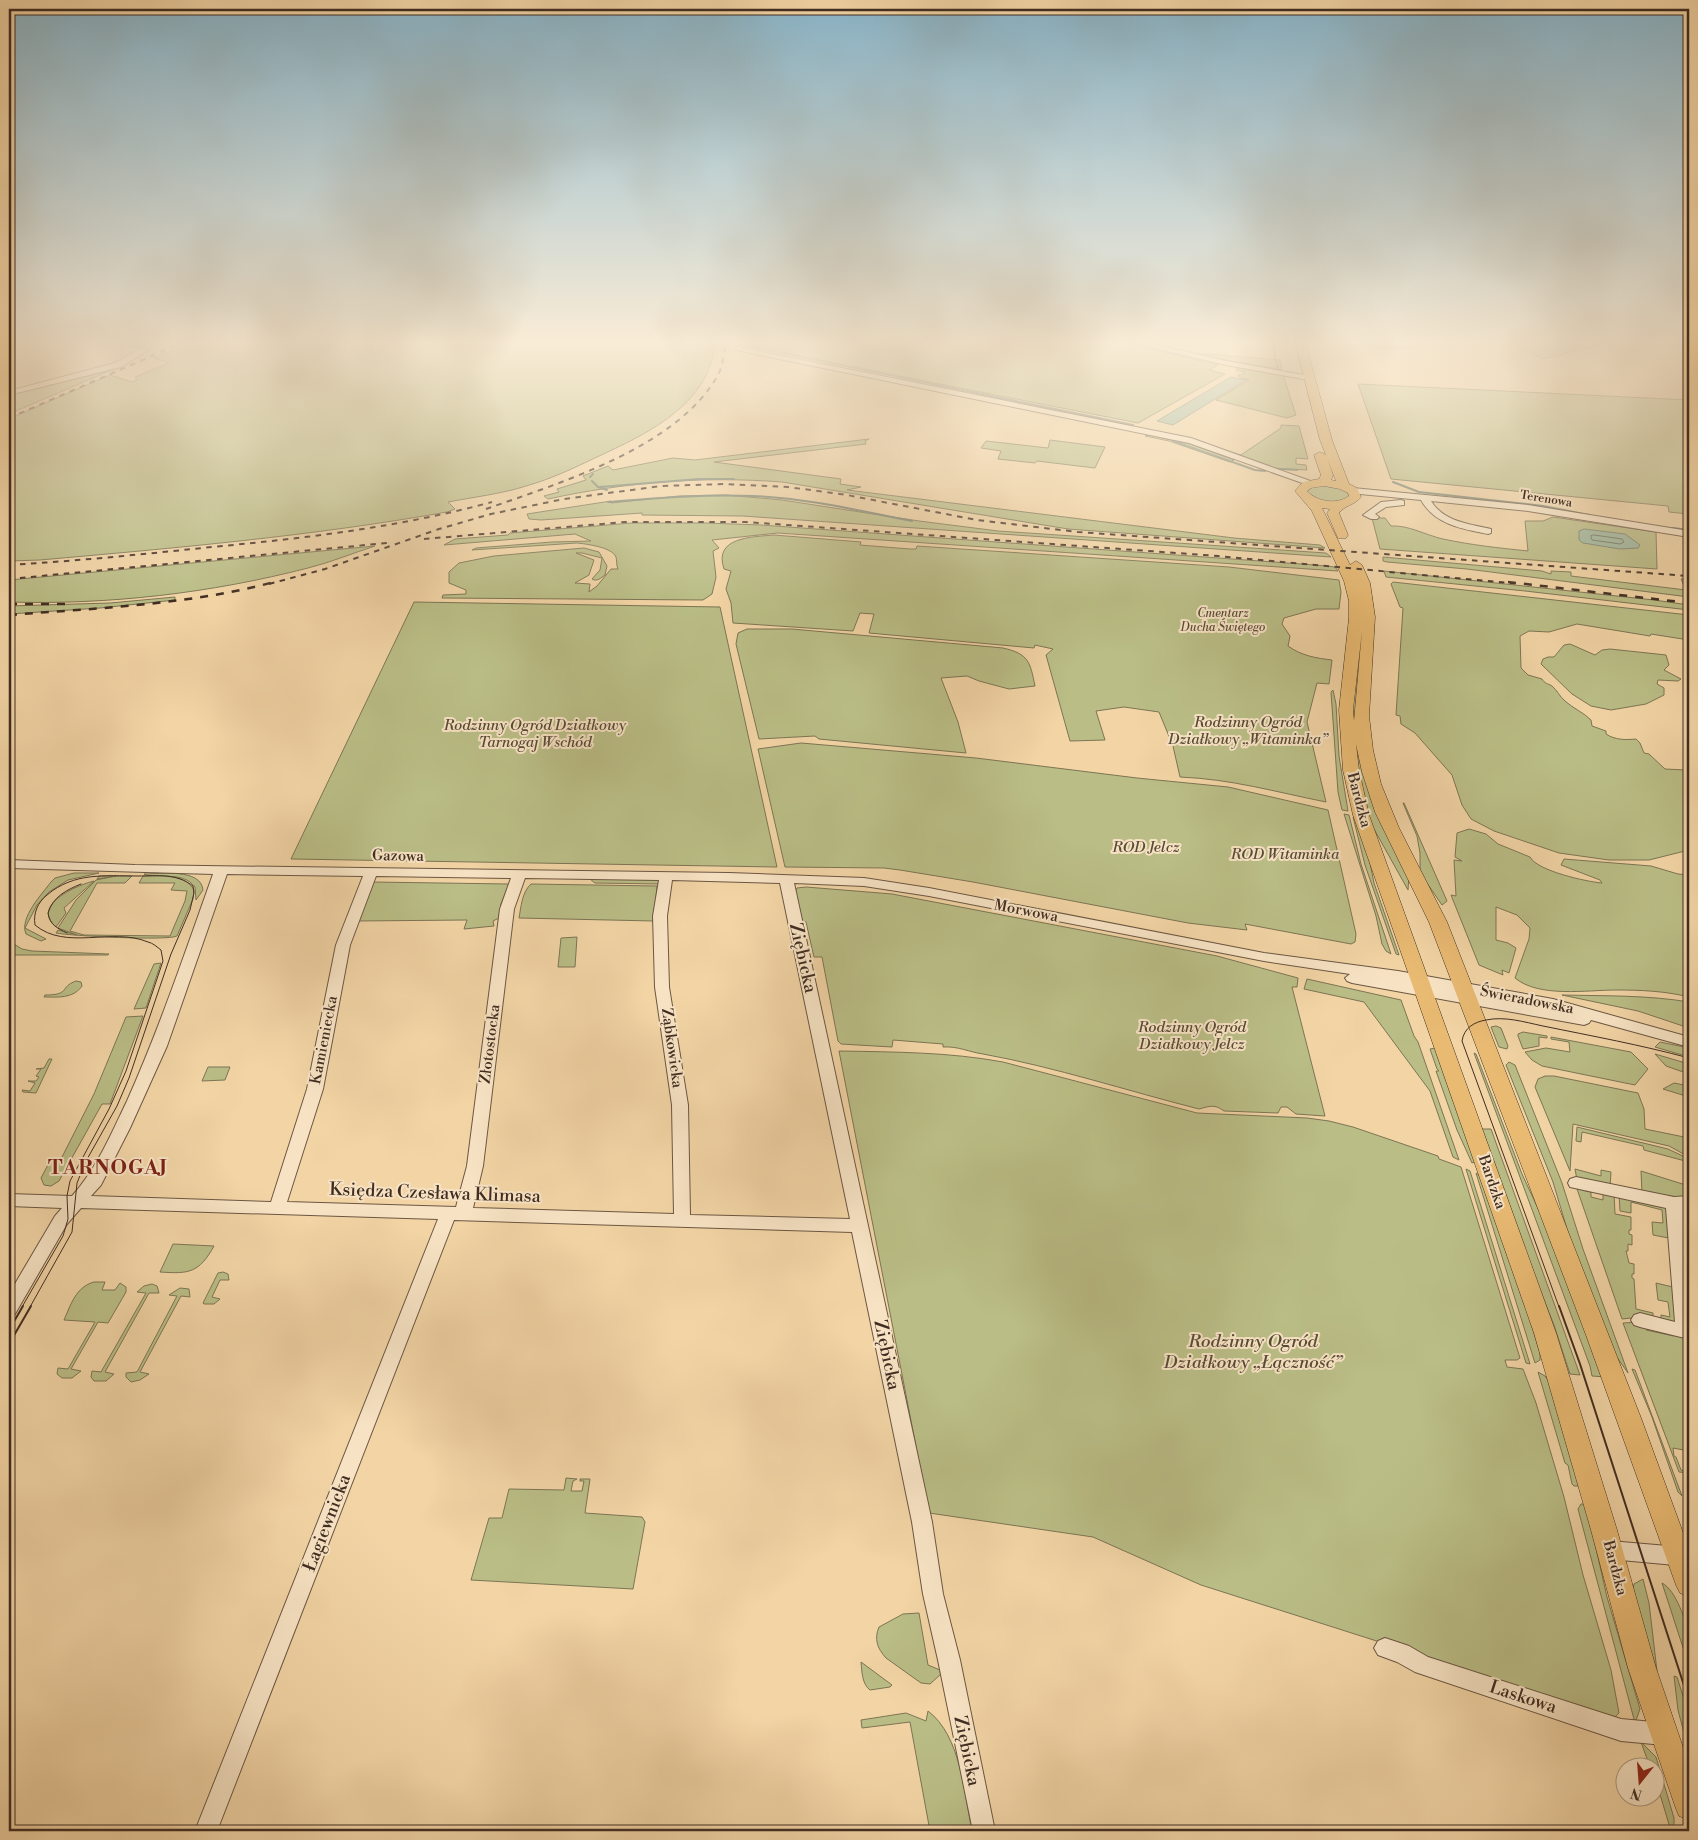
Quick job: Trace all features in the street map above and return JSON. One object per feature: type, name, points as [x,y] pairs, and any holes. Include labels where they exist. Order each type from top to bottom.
[{"type":"main road","points":[[1312,428],[1326,472],[1327,478],[1324,482]]},
{"type":"main road","points":[[1322,428],[1350,492]]},
{"type":"main road","points":[[1339,504],[1322,504],[1311,500],[1303,495],[1306,486],[1324,482],[1350,492]]},
{"type":"main road","points":[[1345,554],[1333,517],[1333,511],[1350,492]]},
{"type":"main road","points":[[1311,500],[1345,554]]},
{"type":"main road","name":"Bardzka","points":[[1345,554],[1353,587],[1356,613],[1346,710],[1351,770],[1364,821],[1545,1333],[1610,1550],[1642,1668],[1689,1806]]},
{"type":"main road","name":"Bardzka","points":[[1345,554],[1366,588],[1369,608],[1362,705],[1364,745],[1370,776],[1380,806],[1429,900],[1624,1403],[1686,1556],[1689,1585]]},
{"type":"street","points":[[1122,428],[1214,448],[1306,486]]},
{"type":"street","name":"Terenowa","points":[[1350,492],[1424,497],[1528,508],[1689,534]]},
{"type":"street","points":[[1374,517],[1368,515],[1384,504],[1401,503],[1397,496]]},
{"type":"street","points":[[1424,497],[1431,508],[1442,518],[1488,531]]},
{"type":"street","name":"Gazowa","points":[[9,864],[221,870],[786,879]]},
{"type":"street","points":[[9,1309],[61,1220],[95,1181],[122,1128],[151,1066],[221,870]]},
{"type":"street","name":"Kamieniecka","points":[[277,1208],[315,1088],[343,945],[371,872]]},
{"type":"street","name":"Złotostocka","points":[[455,1214],[477,1148],[507,909],[519,875]]},
{"type":"street","name":"Ząbkowicka","points":[[666,876],[660,916],[662,987],[680,1105],[682,1220]]},
{"type":"street","name":"Morwowa","points":[[786,879],[883,884],[1264,957],[1318,971],[1423,986]]},
{"type":"street","name":"Ziębicka","points":[[786,879],[922,1522],[933,1594],[949,1660],[984,1831]]},
{"type":"street","name":"Świeradowska","points":[[1423,986],[1465,994],[1553,1004],[1689,1042]]},
{"type":"street","name":"Świeradowska","points":[[1465,994],[1496,1005],[1592,1022],[1632,1025]]},
{"type":"street","points":[[1478,1025],[1487,1010],[1496,1005]]},
{"type":"street","points":[[1576,1183],[1682,1202],[1687,1331],[1640,1320]]},
{"type":"street","name":"Księdza Czesława Klimasa","points":[[9,1200],[859,1226]]},
{"type":"street","name":"Łagiewnicka","points":[[206,1831],[332,1508],[455,1214]]},
{"type":"street","points":[[1610,1550],[1686,1556]]},
{"type":"street","name":"Laskowa","points":[[1385,1648],[1402,1653],[1423,1665],[1621,1730],[1664,1734]]},
{"type":"green space","points":[[9,428],[654,428],[616,448],[544,480],[507,491],[448,502],[455,509],[447,512],[346,528],[244,540],[142,551],[9,561]]},
{"type":"green space","points":[[1281,428],[1300,428],[1308,459],[1296,458],[1296,464],[1306,465],[1307,470],[1272,468],[1217,448],[1241,455]]},
{"type":"green space","points":[[1373,428],[1689,428],[1689,514],[1669,512],[1668,506],[1391,479]]},
{"type":"green space","points":[[1148,435],[1190,444],[1234,460],[1230,462],[1169,441],[1145,436]]},
{"type":"green space","points":[[869,439],[865,441],[866,444],[714,462],[841,479],[840,484],[861,487],[847,490],[1234,538],[1320,545],[1325,548],[1068,529],[782,482],[752,480],[665,482],[606,488],[548,499],[544,496],[559,492],[557,489],[586,480],[583,476],[608,466],[613,470],[673,458],[695,460]]},
{"type":"green space","points":[[1050,440],[1105,447],[1095,468],[1037,461],[1035,463],[998,459],[1001,451],[981,448],[986,441],[1048,448]]},
{"type":"green space","points":[[1316,485],[1338,487],[1347,492],[1349,496],[1333,502],[1321,500],[1307,491]]},
{"type":"green space","points":[[726,495],[782,500],[998,531],[1326,553],[1331,557],[743,516],[642,515],[642,513],[541,520],[529,519],[527,514],[611,501],[611,503],[679,496]]},
{"type":"green space","points":[[1553,517],[1656,532],[1657,569],[1380,549],[1372,518],[1385,518],[1391,526],[1411,529],[1443,539],[1528,551],[1525,521],[1543,521]]},
{"type":"green space","points":[[632,523],[761,525],[1315,565],[1335,567],[1338,571],[778,533],[712,540],[719,548],[713,551],[716,577],[712,594],[703,600],[442,598],[443,595],[466,594],[466,590],[449,583],[449,572],[459,563],[494,556],[584,548],[599,552],[607,566],[605,575],[596,580],[592,579],[600,570],[602,558],[576,553],[594,560],[589,575],[575,583],[590,584],[589,592],[597,586],[611,569],[618,569],[614,554],[598,547],[581,543],[472,550],[476,548],[552,542],[591,541],[575,534],[444,545],[455,539]]},
{"type":"green space","points":[[774,535],[861,542],[860,545],[910,549],[916,549],[917,546],[1229,567],[1339,580],[1341,592],[1339,609],[1316,609],[1284,618],[1282,624],[1290,636],[1288,646],[1304,654],[1332,660],[1329,684],[1317,683],[1307,722],[1326,802],[1235,783],[1180,777],[1173,746],[1159,712],[1124,707],[1096,711],[1105,740],[1070,741],[1046,655],[1053,649],[1035,645],[1034,648],[869,633],[874,614],[860,613],[853,631],[733,623],[731,603],[726,589],[731,571],[724,569],[722,558],[724,550],[729,545],[746,538]]},
{"type":"green space","points":[[375,546],[308,568],[197,591],[122,599],[9,602],[9,580]]},
{"type":"green space","points":[[1383,557],[1542,571],[1551,574],[1551,571],[1571,572],[1571,576],[1686,590],[1681,579],[1689,579],[1689,597],[1467,569],[1387,562],[1383,561]]},
{"type":"green space","points":[[1384,571],[1654,600],[1689,605],[1689,610],[1386,577]]},
{"type":"green space","points":[[1393,582],[1689,615],[1689,640],[1651,634],[1650,636],[1577,624],[1549,632],[1529,631],[1520,636],[1521,668],[1528,675],[1542,679],[1545,683],[1552,686],[1565,701],[1591,720],[1592,726],[1606,731],[1606,734],[1613,737],[1636,739],[1644,753],[1649,754],[1665,769],[1685,770],[1689,767],[1689,850],[1649,860],[1609,860],[1559,853],[1494,831],[1471,819],[1462,805],[1452,775],[1415,733],[1401,724],[1400,716],[1396,715],[1403,608],[1400,607],[1391,584]]},
{"type":"green space","points":[[175,597],[175,600],[100,608],[9,614],[9,606],[110,603]]},
{"type":"green space","name":"Rodzinny Ogród Działkowy Tarnogaj Wschód","points":[[414,602],[720,607],[777,867],[291,859]]},
{"type":"green space","points":[[747,629],[792,629],[1003,648],[1018,653],[1027,660],[1032,671],[1035,686],[1009,689],[967,676],[941,678],[958,722],[966,753],[819,739],[815,736],[759,739],[736,644],[738,633]]},
{"type":"green space","points":[[1570,644],[1595,655],[1602,650],[1610,649],[1666,655],[1669,665],[1664,670],[1681,679],[1678,681],[1658,680],[1657,684],[1664,688],[1664,695],[1646,704],[1611,710],[1591,706],[1572,694],[1541,664],[1543,659],[1554,657],[1564,645]]},
{"type":"green space","points":[[1357,659],[1360,659],[1355,718],[1409,875],[1408,890],[1369,820],[1356,768],[1352,704]]},
{"type":"green space","points":[[1333,690],[1336,704],[1339,756],[1348,811],[1342,810],[1338,792],[1331,692]]},
{"type":"green space","name":"ROD Jelcz","points":[[801,743],[976,758],[1228,787],[1328,810],[1356,934],[1355,942],[1351,944],[1245,924],[1247,930],[1188,923],[900,870],[884,868],[785,867],[758,749]]},
{"type":"green space","points":[[1403,803],[1447,901],[1442,905],[1420,873],[1420,853],[1417,836]]},
{"type":"green space","points":[[1344,814],[1349,815],[1361,864],[1391,954],[1386,951],[1382,944],[1376,916]]},
{"type":"green space","points":[[1353,817],[1368,853],[1374,883],[1399,955],[1396,954],[1365,865]]},
{"type":"green space","points":[[1469,829],[1486,834],[1498,844],[1530,857],[1542,867],[1563,875],[1586,880],[1602,883],[1600,880],[1561,865],[1564,859],[1651,866],[1678,874],[1689,875],[1689,997],[1671,993],[1644,991],[1550,991],[1525,984],[1515,978],[1529,939],[1530,928],[1517,915],[1496,907],[1496,940],[1508,943],[1516,948],[1509,973],[1502,970],[1503,975],[1479,965],[1451,895],[1456,896],[1454,860],[1462,861],[1455,857],[1457,833]]},
{"type":"green space","points":[[74,873],[99,873],[68,880],[49,892],[37,905],[25,928],[32,906],[55,878]]},
{"type":"green space","points":[[169,873],[188,875],[201,883],[203,890],[196,900],[195,887],[184,879],[144,874]]},
{"type":"green space","points":[[99,876],[116,876],[97,879]]},
{"type":"green space","points":[[116,876],[132,876],[125,883],[97,883],[70,931],[84,935],[170,936],[185,901],[187,891],[171,890],[175,883],[139,883],[143,876],[164,876],[185,881],[194,890],[193,899],[177,936],[138,938],[98,937],[65,934],[56,933],[58,930],[77,935],[58,928],[76,900],[96,880]]},
{"type":"green space","points":[[590,879],[654,879],[660,881],[661,884],[595,883]]},
{"type":"green space","points":[[94,881],[64,908],[66,913],[56,927],[49,919],[49,911],[52,904],[59,897],[77,887]]},
{"type":"green space","points":[[372,882],[509,884],[501,904],[499,918],[493,921],[494,926],[464,929],[467,920],[357,921]]},
{"type":"green space","points":[[531,884],[657,886],[654,921],[519,918],[524,895]]},
{"type":"green space","name":"Rodzinny Ogród Działkowy Jelcz","points":[[806,887],[892,894],[1217,956],[1298,978],[1297,987],[1292,987],[1325,1116],[1296,1114],[1287,1107],[1281,1107],[1278,1113],[1224,1111],[1212,1106],[1199,1109],[1010,1059],[959,1048],[943,1047],[943,1044],[893,1040],[892,1047],[841,1044],[838,1041],[822,957],[814,957],[806,922],[802,920],[795,892],[797,888]]},
{"type":"green space","points":[[25,928],[46,939],[41,941],[26,934]]},
{"type":"green space","points":[[577,937],[575,967],[558,967],[561,938]]},
{"type":"green space","points":[[9,941],[22,949],[32,951],[109,954],[9,955]]},
{"type":"green space","points":[[161,963],[146,1008],[134,1009],[154,964]]},
{"type":"green space","points":[[1307,979],[1401,1000],[1418,1042],[1459,1160],[1453,1157],[1430,1091],[1364,1002],[1304,989]]},
{"type":"green space","points":[[81,982],[82,986],[74,993],[64,996],[44,997],[45,995],[62,992],[71,983]]},
{"type":"green space","points":[[1562,995],[1642,997],[1689,1002],[1689,1028],[1638,1011]]},
{"type":"green space","points":[[143,1016],[110,1104],[102,1104],[59,1181],[51,1186],[44,1185],[41,1178],[50,1161],[60,1161],[94,1094],[126,1017]]},
{"type":"green space","points":[[1491,1027],[1501,1028],[1508,1046],[1507,1049],[1499,1047]]},
{"type":"green space","points":[[1523,1032],[1547,1036],[1547,1038],[1539,1037],[1539,1046],[1523,1049],[1518,1034]]},
{"type":"green space","points":[[1551,1037],[1631,1052],[1648,1069],[1635,1085],[1542,1066],[1532,1060],[1525,1052],[1546,1048],[1570,1052],[1569,1042],[1551,1039]]},
{"type":"green space","points":[[1660,1042],[1689,1048],[1689,1057],[1655,1047]]},
{"type":"green space","points":[[1435,1048],[1475,1162],[1472,1163],[1457,1130],[1436,1071],[1439,1071],[1430,1049]]},
{"type":"green space","name":"Rodzinny Ogród Działkowy „Łączność”","points":[[839,1051],[921,1053],[983,1059],[1003,1062],[1197,1113],[1307,1118],[1329,1121],[1353,1127],[1438,1156],[1439,1159],[1461,1167],[1520,1358],[1517,1360],[1505,1360],[1507,1367],[1523,1369],[1536,1403],[1564,1497],[1583,1575],[1611,1670],[1619,1713],[1615,1717],[1201,1585],[1093,1537],[929,1513]]},
{"type":"green space","points":[[1474,1053],[1522,1174],[1555,1245],[1606,1377],[1592,1376],[1590,1366]]},
{"type":"green space","points":[[1655,1054],[1689,1064],[1689,1074],[1666,1066]]},
{"type":"green space","points":[[49,1059],[52,1059],[36,1093],[23,1092],[22,1090],[30,1091],[35,1083],[28,1081],[36,1081],[39,1077],[36,1076],[41,1069],[36,1069],[44,1068]]},
{"type":"green space","points":[[1509,1062],[1515,1065],[1562,1183],[1583,1249],[1628,1373],[1614,1353],[1573,1249],[1553,1182],[1506,1065]]},
{"type":"green space","points":[[208,1067],[230,1067],[225,1080],[202,1081]]},
{"type":"green space","points":[[1545,1076],[1554,1076],[1638,1093],[1644,1109],[1645,1129],[1689,1138],[1689,1157],[1669,1146],[1573,1124],[1570,1171],[1535,1087],[1538,1079]]},
{"type":"green space","points":[[1674,1083],[1689,1086],[1689,1097],[1663,1089]]},
{"type":"green space","points":[[1577,1127],[1668,1149],[1689,1159],[1689,1162],[1644,1150],[1643,1146],[1582,1132],[1581,1142],[1576,1141]]},
{"type":"green space","points":[[1481,1129],[1491,1129],[1580,1375],[1570,1374],[1554,1325],[1526,1255]]},
{"type":"green space","points":[[1466,1169],[1470,1171],[1530,1364],[1526,1363]]},
{"type":"green space","points":[[1575,1169],[1601,1176],[1601,1170],[1611,1172],[1610,1187],[1577,1180]]},
{"type":"green space","points":[[1641,1171],[1689,1186],[1689,1199],[1642,1193]]},
{"type":"green space","points":[[1476,1173],[1482,1177],[1508,1248],[1540,1353],[1540,1360],[1535,1363]]},
{"type":"green space","points":[[1576,1186],[1585,1187],[1585,1191],[1591,1192],[1591,1197],[1603,1200],[1603,1191],[1614,1193],[1615,1214],[1631,1217],[1631,1230],[1629,1230],[1629,1234],[1632,1235],[1632,1245],[1628,1244],[1628,1251],[1626,1251],[1629,1263],[1634,1264],[1632,1278],[1634,1279],[1636,1309],[1653,1313],[1653,1320],[1640,1317],[1622,1319]]},
{"type":"green space","points":[[1619,1194],[1668,1205],[1674,1239],[1653,1235],[1652,1222],[1663,1223],[1662,1210],[1631,1202],[1631,1213],[1620,1211]]},
{"type":"green space","points":[[173,1244],[214,1246],[203,1262],[192,1270],[179,1273],[160,1272]]},
{"type":"green space","points":[[218,1273],[228,1274],[229,1280],[220,1280],[212,1297],[220,1299],[214,1304],[204,1304]]},
{"type":"green space","points":[[94,1282],[105,1282],[102,1290],[115,1290],[120,1283],[126,1287],[126,1292],[108,1323],[98,1322],[71,1369],[81,1371],[72,1378],[62,1378],[57,1374],[58,1368],[68,1369],[95,1322],[64,1320],[78,1292]]},
{"type":"green space","points":[[1656,1283],[1677,1288],[1680,1323],[1661,1321],[1661,1315],[1670,1317],[1668,1302],[1658,1300]]},
{"type":"green space","points":[[152,1284],[157,1286],[159,1293],[149,1293],[105,1372],[114,1374],[106,1381],[94,1381],[91,1377],[92,1371],[101,1372],[146,1293],[137,1292],[144,1286]]},
{"type":"green space","points":[[180,1288],[189,1289],[190,1297],[181,1296],[140,1372],[149,1374],[140,1380],[131,1382],[126,1377],[126,1373],[137,1372],[177,1296],[169,1295]]},
{"type":"green space","points":[[1640,1322],[1649,1324],[1646,1330],[1674,1336],[1678,1331],[1689,1335],[1689,1451],[1673,1448],[1674,1456],[1681,1470],[1689,1473],[1679,1472],[1623,1323]]},
{"type":"green space","points":[[1632,1369],[1635,1370],[1682,1496],[1678,1492],[1652,1417]]},
{"type":"green space","points":[[1538,1372],[1545,1376],[1549,1382],[1580,1486],[1572,1484],[1568,1465],[1565,1463]]},
{"type":"green space","points":[[566,1478],[577,1479],[573,1481],[571,1491],[582,1491],[584,1481],[580,1481],[580,1479],[590,1479],[585,1513],[642,1517],[645,1522],[633,1589],[471,1580],[489,1518],[502,1518],[509,1489],[564,1490]]},
{"type":"green space","points":[[1581,1504],[1586,1504],[1607,1597],[1640,1709],[1635,1723],[1578,1509]]},
{"type":"green space","points":[[1643,1579],[1649,1603],[1657,1671],[1632,1592],[1634,1584]]},
{"type":"green space","points":[[1662,1583],[1672,1592],[1686,1624],[1689,1638],[1689,1666]]},
{"type":"green space","points":[[919,1613],[928,1665],[940,1670],[941,1674],[930,1684],[921,1683],[886,1658],[880,1651],[877,1639],[879,1627],[903,1614]]},
{"type":"green space","points":[[861,1662],[892,1685],[890,1687],[870,1690],[864,1681]]},
{"type":"green space","points":[[1674,1676],[1677,1677],[1689,1715],[1689,1752],[1678,1710]]},
{"type":"green space","points":[[928,1711],[948,1735],[954,1750],[963,1783],[972,1831],[930,1831],[910,1722],[862,1728],[861,1720],[906,1713],[926,1721]]},
{"type":"green space","points":[[1641,1742],[1656,1758],[1647,1758]]},
{"type":"green space","points":[[1666,1791],[1674,1818],[1674,1831],[1671,1831],[1664,1808],[1666,1808]]},
{"type":"water","points":[[1584,529],[1625,534],[1640,545],[1638,548],[1620,549],[1583,543],[1579,540],[1579,531]]},
{"type":"waterway","points":[[1173,441],[1255,470],[1265,471]]},
{"type":"waterway","points":[[1280,469],[1297,470]]},
{"type":"waterway","points":[[590,477],[593,474]]},
{"type":"waterway","points":[[600,487],[699,479],[734,479]]},
{"type":"waterway","points":[[592,481],[598,487],[607,490]]},
{"type":"waterway","points":[[1393,482],[1419,492],[1543,506],[1589,515]]},
{"type":"waterway","points":[[608,502],[699,496],[773,497],[912,521]]},
{"type":"waterway","points":[[1673,528],[1689,530]]},
{"type":"tram line","points":[[22,1307],[63,1236],[68,1219],[67,1196],[70,1181],[109,1109],[126,1071],[163,961],[161,950],[152,943],[134,938],[75,938],[47,933],[35,925],[37,908],[44,898],[57,888],[79,879],[102,876],[160,876],[180,879],[193,886],[194,893],[190,910],[171,954],[129,1078],[117,1106],[86,1161],[77,1183],[72,1232],[30,1307]]},
{"type":"tram line","points":[[67,933],[52,923],[48,913],[57,898],[81,884]]},
{"type":"tram line","points":[[1559,1307],[1462,1041],[1463,1036],[1467,1029],[1474,1024],[1493,1019],[1507,1019],[1689,1058]]},
{"type":"tram line","points":[[9,1330],[23,1306]]},
{"type":"tram line","points":[[9,1344],[31,1306]]},
{"type":"tram line","points":[[1559,1306],[1580,1364],[1689,1701]]},
{"type":"railway","points":[[486,509],[548,487],[615,459],[647,442],[668,428]]},
{"type":"railway","points":[[269,584],[325,569],[439,529],[491,514],[564,499],[661,486],[726,484],[788,487],[847,495],[977,520],[1078,532],[1689,576]]},
{"type":"railway","points":[[9,565],[136,555],[318,535],[388,525],[492,502]]},
{"type":"railway","points":[[424,539],[625,522],[746,522],[1218,556],[1520,584]]},
{"type":"railway","points":[[9,579],[387,543]]},
{"type":"railway","points":[[9,615],[176,601],[242,590],[274,582]]},
{"type":"railway","points":[[1508,582],[1689,603]]},
{"type":"railway","points":[[9,604],[71,604]]},
{"type":"district","name":"TARNOGAJ","points":[[108,1168]]},
{"type":"park label","name":"Cmentarz Ducha Świętego","points":[[1223,620]]},
{"type":"park label","name":"Rodzinny Ogród Działkowy „Witaminka”","points":[[1248,730]]},
{"type":"park label","name":"ROD Witaminka","points":[[1285,854]]}]
